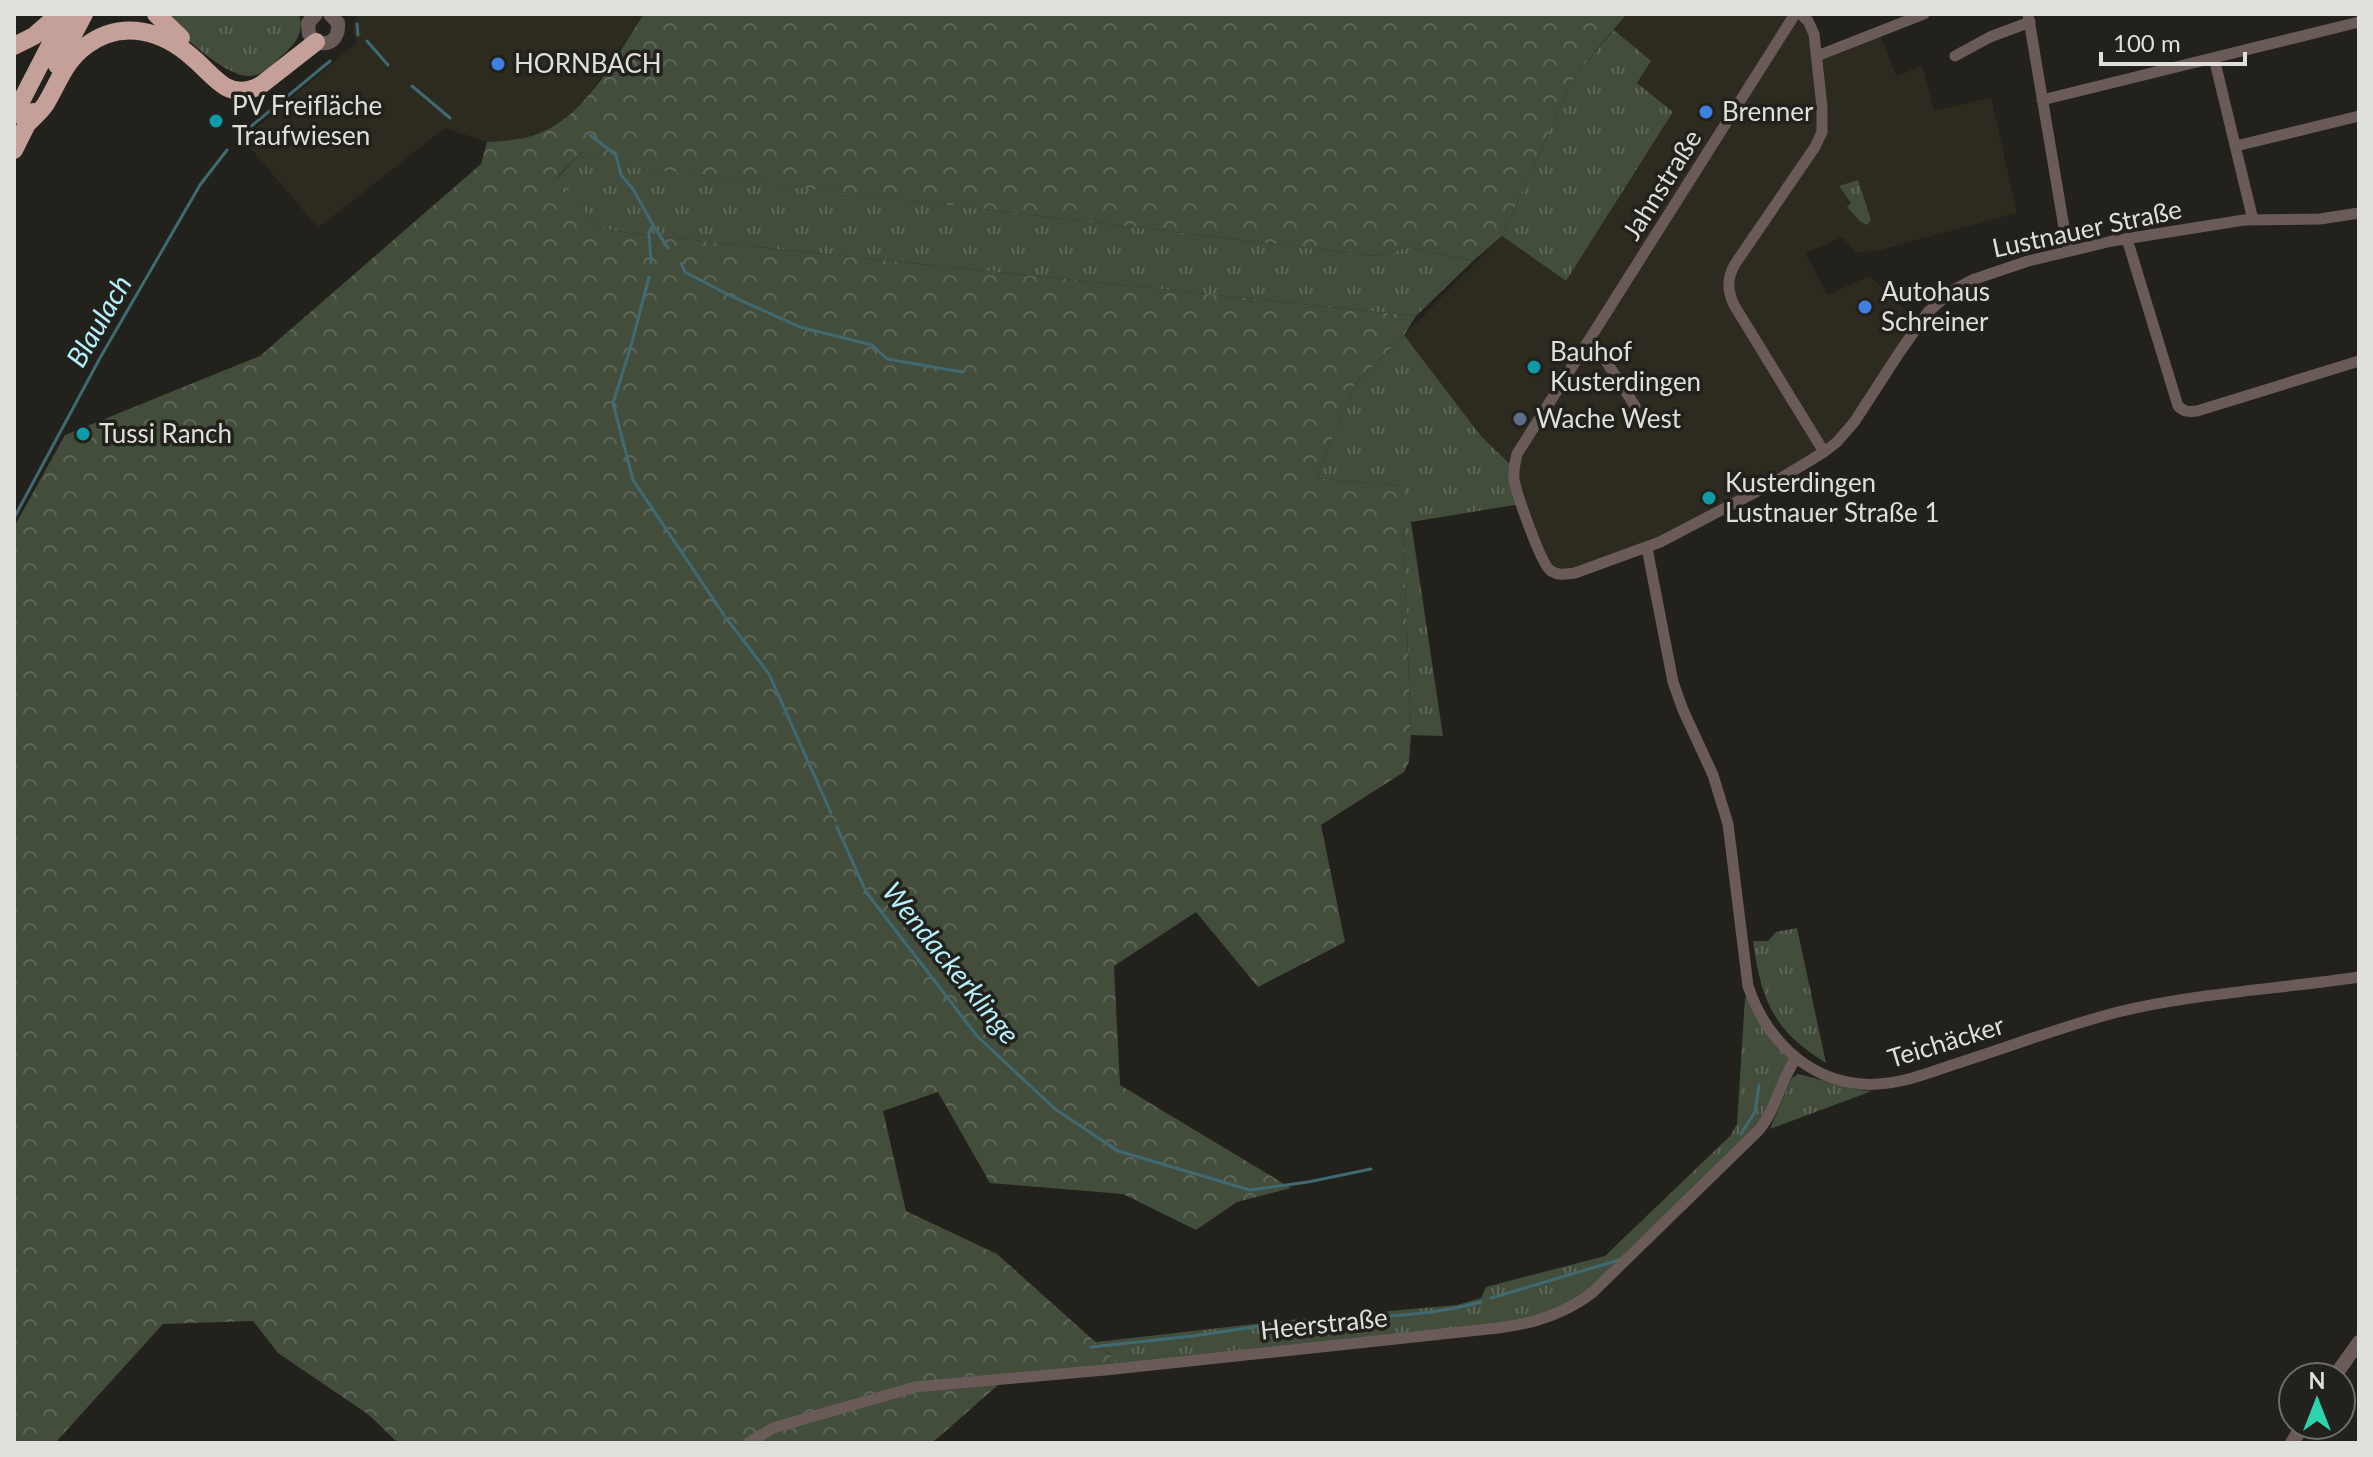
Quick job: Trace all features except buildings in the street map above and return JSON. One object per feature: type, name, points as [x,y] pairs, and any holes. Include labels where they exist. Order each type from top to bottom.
[{"type":"highway","points":[[14,46],[34,36],[59,14]]},
{"type":"highway","points":[[14,150],[21,119],[66,14]]},
{"type":"highway","points":[[21,119],[84,14]]},
{"type":"highway","points":[[156,14],[217,68],[240,81],[255,80],[270,71],[301,41],[310,24]]},
{"type":"highway","points":[[21,119],[43,108],[65,68],[80,50],[116,31],[138,30],[164,37],[189,54],[226,87],[236,91],[261,85],[310,24]]},
{"type":"street","points":[[310,24],[325,44],[337,37],[338,23],[330,14]]},
{"type":"street","points":[[1798,14],[1812,28],[1817,56],[1823,116],[1819,139],[1735,264],[1728,281],[1734,305],[1824,452]]},
{"type":"street","name":"Jahnstraße","points":[[1552,572],[1545,566],[1515,483],[1517,454],[1798,14]]},
{"type":"street","points":[[1817,56],[1924,14]]},
{"type":"street","points":[[1955,56],[2029,18],[2068,251]]},
{"type":"street","points":[[2042,100],[2359,22]]},
{"type":"street","points":[[2214,58],[2253,220]]},
{"type":"street","points":[[2236,146],[2359,116]]},
{"type":"street","name":"Lustnauer Straße","points":[[1552,572],[1563,575],[1575,573],[1647,548],[1707,519],[1824,452],[1855,421],[1919,324],[1940,301],[1981,276],[2068,251],[2127,239],[2253,220],[2320,219],[2359,213]]},
{"type":"street","points":[[2127,239],[2159,348],[2182,410],[2197,411],[2359,361]]},
{"type":"street","points":[[1591,338],[1635,406]]},
{"type":"street","name":"Teichäcker","points":[[1647,548],[1673,682],[1713,775],[1728,824],[1748,986],[1756,1009],[1768,1029],[1796,1058],[1836,1079],[1861,1084],[1888,1084],[2094,1019],[2149,1005],[2359,977]]},
{"type":"street","name":"Heerstraße","points":[[748,1443],[773,1428],[915,1387],[1498,1328],[1547,1318],[1592,1293],[1758,1131],[1768,1118],[1796,1058]]},
{"type":"street","points":[[2345,1361],[2359,1342]]},
{"type":"shaded area","points":[[359,14],[644,14],[588,96],[568,117],[543,132],[517,140],[487,142],[445,128],[318,228],[243,139],[357,42],[352,28]]},
{"type":"shaded area","points":[[1627,14],[1801,14],[1817,56],[1879,32],[1896,76],[1922,66],[1934,111],[1991,97],[2017,213],[1880,250],[1856,253],[1842,237],[1806,253],[1827,295],[1870,276],[1919,324],[1837,442],[1707,519],[1575,573],[1545,566],[1514,468],[1481,436],[1404,335],[1502,236],[1566,281],[1673,113],[1637,83],[1650,61],[1614,30]]},
{"type":"green space","points":[[161,14],[299,14],[301,25],[297,39],[286,52],[266,70],[251,76],[241,75],[216,62]]},
{"type":"green space","points":[[644,14],[1627,14],[1575,75],[1502,236],[1473,261],[1408,247],[1377,256],[614,165],[582,152],[557,177],[598,228],[1416,316],[1404,335],[1355,384],[1316,478],[1403,486],[1411,735],[1409,762],[1404,772],[1321,825],[1345,942],[1258,987],[1196,912],[1114,966],[1120,1085],[1291,1188],[1237,1202],[1196,1230],[1123,1194],[990,1183],[938,1092],[883,1111],[906,1211],[997,1254],[1120,1364],[1006,1378],[932,1443],[398,1443],[369,1415],[278,1353],[253,1321],[163,1324],[55,1443],[14,1443],[14,527],[65,435],[260,356],[481,164],[487,142],[535,135],[574,111],[600,81]]},
{"type":"green space","points":[[1614,30],[1651,61],[1637,83],[1673,112],[1566,281],[1502,236],[1575,75]]},
{"type":"green space","points":[[582,152],[615,165],[1377,256],[1408,247],[1473,261],[1416,316],[636,234],[598,228],[557,178]]},
{"type":"green space","points":[[1858,180],[1871,220],[1867,225],[1847,207],[1851,203],[1839,186]]},
{"type":"green space","points":[[1404,335],[1481,436],[1514,468],[1521,504],[1411,522],[1443,736],[1411,735],[1403,486],[1316,478],[1355,384]]},
{"type":"green space","points":[[1797,928],[1826,1063],[1808,1051],[1782,1026],[1760,981],[1753,941],[1768,941],[1776,932]]},
{"type":"green space","points":[[1751,995],[1796,1058],[1768,1118],[1592,1293],[1547,1318],[1120,1364],[1096,1342],[1457,1305],[1481,1298],[1486,1287],[1605,1256],[1730,1136],[1737,1124],[1745,998]]},
{"type":"green space","points":[[1798,1074],[1872,1091],[1770,1129],[1792,1078]]},
{"type":"waterway","name":"Blaulach","points":[[357,24],[358,35]]},
{"type":"waterway","name":"Wendackerklinge","points":[[367,41],[388,65]]},
{"type":"waterway","name":"Blaulach","points":[[237,138],[330,61]]},
{"type":"waterway","name":"Wendackerklinge","points":[[412,86],[450,118]]},
{"type":"waterway","name":"Wendackerklinge","points":[[590,135],[616,155],[621,175],[633,189],[653,225],[649,233],[651,263]]},
{"type":"waterway","name":"Blaulach","points":[[14,518],[100,358],[200,185],[227,150]]},
{"type":"waterway","points":[[653,225],[668,248]]},
{"type":"waterway","points":[[681,263],[685,272],[800,327],[872,345],[887,359],[962,372]]},
{"type":"waterway","name":"Wendackerklinge","points":[[649,277],[613,403],[633,480],[726,618],[769,674],[831,813]]},
{"type":"waterway","name":"Wendackerklinge","points":[[837,827],[866,892],[977,1036],[1055,1109],[1118,1151],[1250,1190],[1371,1169]]},
{"type":"waterway","points":[[1741,1134],[1755,1112],[1759,1085]]},
{"type":"waterway","points":[[1491,1298],[1619,1260]]},
{"type":"waterway","points":[[1295,1322],[1411,1314],[1481,1302]]},
{"type":"waterway","points":[[1091,1347],[1282,1323]]},
{"type":"place","name":"HORNBACH","points":[[498,64]]},
{"type":"place","name":"Brenner","points":[[1706,112]]},
{"type":"place","name":"PV Freifläche Traufwiesen","points":[[216,121]]},
{"type":"place","name":"Autohaus Schreiner","points":[[1865,307]]},
{"type":"place","name":"Bauhof Kusterdingen","points":[[1534,367]]},
{"type":"place","name":"Wache West","points":[[1520,419]]},
{"type":"place","name":"Tussi Ranch","points":[[83,434]]},
{"type":"place","name":"Kusterdingen Lustnauer Straße 1","points":[[1709,498]]}]
